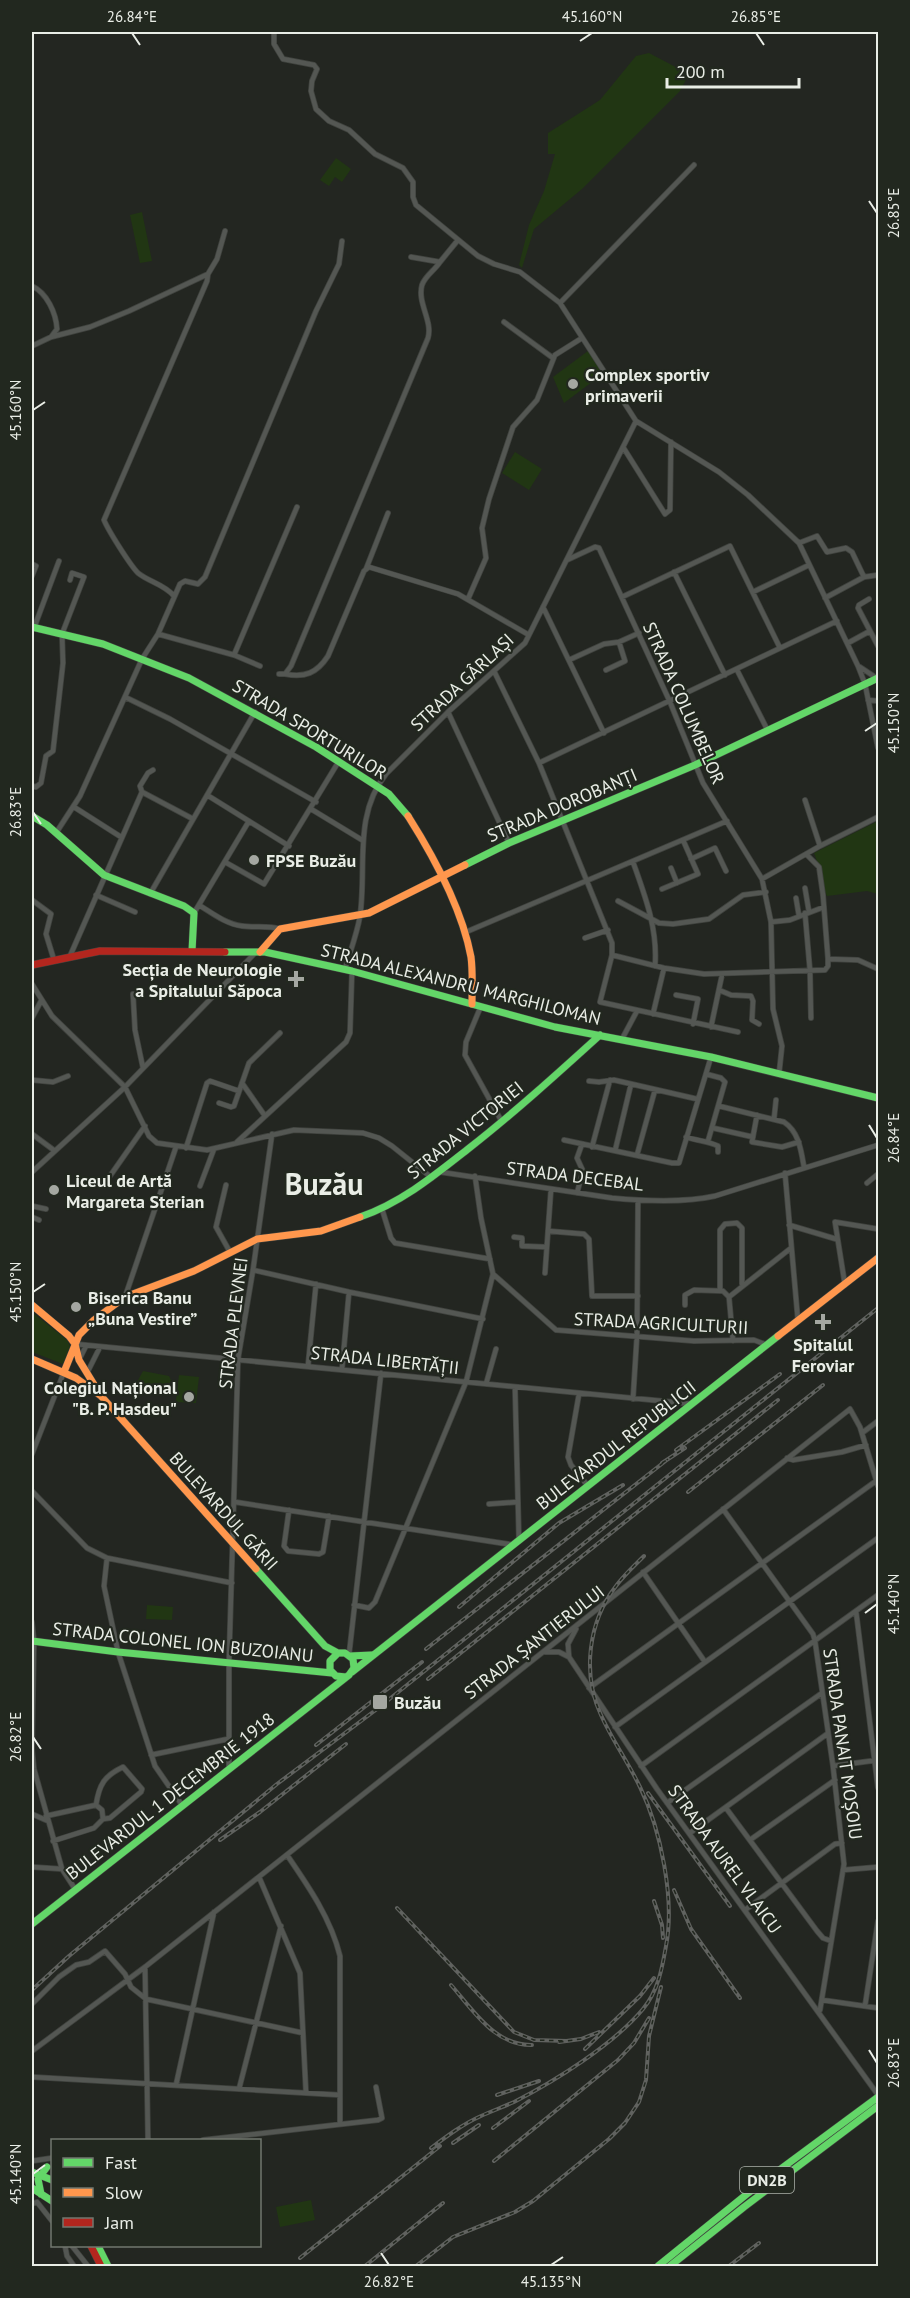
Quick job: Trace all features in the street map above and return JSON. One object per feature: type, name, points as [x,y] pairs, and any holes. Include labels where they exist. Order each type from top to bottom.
[{"type":"main road","name":"STRADA SPORTURILOR","points":[[33,627],[103,644],[189,678],[255,712],[378,785],[395,800],[408,817],[442,875],[466,932],[471,959],[472,1004]]},
{"type":"main road","name":"STRADA DOROBANȚI","points":[[280,929],[373,911],[509,843],[694,765],[878,678]]},
{"type":"main road","points":[[32,816],[56,833],[104,875],[184,906],[194,913],[192,951]]},
{"type":"main road","points":[[258,952],[280,929]]},
{"type":"main road","name":"STRADA ALEXANDRU MARGHILOMAN","points":[[32,965],[70,956],[112,950],[258,952],[348,970],[555,1027],[711,1057],[879,1098]]},
{"type":"main road","name":"STRADA VICTORIEI","points":[[64,1372],[82,1330],[125,1297],[185,1275],[257,1239],[313,1233],[382,1209],[432,1179],[502,1122],[600,1035]]},
{"type":"main road","name":"BULEVARDUL REPUBLICII","points":[[349,1674],[879,1258]]},
{"type":"main road","points":[[32,1305],[69,1336],[75,1344],[79,1360],[101,1396]]},
{"type":"main road","points":[[32,1359],[64,1372],[101,1396]]},
{"type":"main road","name":"BULEVARDUL GĂRII","points":[[101,1396],[325,1646],[331,1658]]},
{"type":"main road","name":"STRADA COLONEL ION BUZOIANU","points":[[33,1641],[333,1674]]},
{"type":"main road","name":"BULEVARDUL GĂRII","points":[[325,1646],[338,1653]]},
{"type":"main road","points":[[327,1692],[333,1674],[329,1664],[331,1658],[338,1653],[372,1655]]},
{"type":"main road","points":[[333,1674],[339,1677],[349,1674],[354,1664],[349,1655]]},
{"type":"main road","name":"BULEVARDUL 1 DECEMBRIE 1918","points":[[32,1924],[349,1674]]},
{"type":"main road","name":"DN2B","points":[[658,2266],[747,2194],[879,2096]]},
{"type":"main road","name":"DN2B","points":[[670,2266],[753,2200],[879,2106]]},
{"type":"main road","points":[[34,2172],[50,2166]]},
{"type":"main road","points":[[34,2172],[51,2180]]},
{"type":"main road","points":[[34,2172],[40,2194]]},
{"type":"main road","points":[[32,2188],[51,2199]]},
{"type":"main road","points":[[92,2247],[101,2266]]},
{"type":"main road","points":[[98,2247],[108,2266]]},
{"type":"street","points":[[274,32],[274,44],[283,59],[314,65],[317,69],[311,91],[316,109],[329,121],[349,130],[375,154],[403,168],[413,182],[416,205],[486,261],[520,272],[560,303],[636,421],[719,472],[748,495],[799,543],[858,666],[865,684],[879,748]]},
{"type":"street","points":[[560,303],[694,165]]},
{"type":"street","points":[[174,596],[165,587],[138,573],[104,520],[207,281],[208,274],[217,258],[225,231]]},
{"type":"street","points":[[388,513],[366,569],[321,667],[304,676],[282,674],[291,666],[428,338],[429,327],[422,303],[422,287],[458,240]]},
{"type":"street","points":[[56,833],[74,807],[142,659],[158,634],[174,596],[183,582],[198,584],[205,577],[316,311],[339,264],[342,241]]},
{"type":"street","points":[[411,257],[440,262]]},
{"type":"street","points":[[32,346],[51,337],[90,327],[208,274]]},
{"type":"street","points":[[32,286],[46,297],[55,317],[57,329],[51,337]]},
{"type":"street","points":[[504,322],[553,358]]},
{"type":"street","points":[[468,599],[486,558],[482,528],[489,499],[513,427],[537,400],[553,358],[582,338]]},
{"type":"street","name":"STRADA GÂRLAȘI","points":[[237,1142],[346,1042],[350,1033],[348,970],[360,915],[362,840],[368,811],[378,785],[447,712],[521,648],[530,635],[636,421]]},
{"type":"street","points":[[623,447],[662,513],[667,514],[670,510],[671,442]]},
{"type":"street","points":[[234,655],[297,507]]},
{"type":"street","points":[[799,543],[817,536],[827,552],[846,548],[852,552],[864,577]]},
{"type":"street","points":[[622,597],[730,546],[780,648]]},
{"type":"street","name":"STRADA COLUMBELOR","points":[[567,560],[597,547],[670,702],[694,765],[762,879],[771,922],[773,1009],[782,1046],[779,1074]]},
{"type":"street","points":[[33,627],[59,561]]},
{"type":"street","points":[[32,564],[36,566],[32,576]]},
{"type":"street","points":[[753,592],[809,565]]},
{"type":"street","points":[[366,569],[374,568],[458,594],[530,635]]},
{"type":"street","points":[[674,572],[725,675]]},
{"type":"street","points":[[32,786],[36,787],[41,783],[46,756],[53,751],[63,663],[62,634],[84,578],[72,573],[70,580]]},
{"type":"street","points":[[825,598],[864,577],[879,575]]},
{"type":"street","points":[[869,599],[858,607],[879,646]]},
{"type":"street","points":[[543,607],[604,733]]},
{"type":"street","points":[[539,763],[837,621]]},
{"type":"street","points":[[848,643],[870,631]]},
{"type":"street","points":[[569,660],[604,644],[619,642],[639,633]]},
{"type":"street","points":[[158,634],[234,655],[260,666]]},
{"type":"street","points":[[606,670],[625,661],[619,642]]},
{"type":"street","points":[[858,666],[878,678]]},
{"type":"street","points":[[736,670],[768,731]]},
{"type":"street","points":[[494,671],[539,763],[608,930],[612,943],[612,955],[600,1002],[738,1032]]},
{"type":"street","points":[[125,697],[316,802]]},
{"type":"street","points":[[868,700],[879,701]]},
{"type":"street","points":[[150,894],[255,712]]},
{"type":"street","points":[[447,712],[509,843]]},
{"type":"street","points":[[225,862],[264,884],[339,761]]},
{"type":"street","points":[[70,956],[141,792],[140,786],[148,773],[153,770]]},
{"type":"street","points":[[141,792],[193,819]]},
{"type":"street","points":[[207,795],[289,846]]},
{"type":"street","points":[[805,800],[820,846]]},
{"type":"street","points":[[74,807],[121,837]]},
{"type":"street","points":[[311,809],[362,840]]},
{"type":"street","points":[[762,879],[820,846],[879,817]]},
{"type":"street","points":[[194,913],[249,820]]},
{"type":"street","points":[[466,932],[727,821]]},
{"type":"street","points":[[662,889],[698,874],[683,840]]},
{"type":"street","points":[[691,859],[715,848],[726,871]]},
{"type":"street","points":[[612,955],[664,968],[722,975],[827,969],[824,907],[819,867],[806,854]]},
{"type":"street","points":[[633,862],[646,898],[656,939],[655,966]]},
{"type":"street","points":[[671,868],[677,883]]},
{"type":"street","points":[[805,888],[811,1018]]},
{"type":"street","points":[[618,901],[665,924],[704,921],[715,916],[743,895],[766,892]]},
{"type":"street","points":[[96,895],[135,912]]},
{"type":"street","points":[[796,898],[799,916]]},
{"type":"street","points":[[32,900],[51,915],[46,934],[54,960]]},
{"type":"street","points":[[199,905],[223,920],[237,925],[280,929]]},
{"type":"street","points":[[771,922],[790,920],[824,907]]},
{"type":"street","points":[[585,938],[608,930]]},
{"type":"street","points":[[32,1172],[125,1087],[258,952]]},
{"type":"street","points":[[828,959],[858,960],[879,969]]},
{"type":"street","points":[[652,1014],[664,968]]},
{"type":"street","points":[[711,1027],[722,975]]},
{"type":"street","points":[[32,984],[52,1016],[125,1087],[151,1139],[176,1147],[207,1150],[294,1130],[363,1133],[379,1138],[392,1146],[432,1179]]},
{"type":"street","points":[[719,990],[731,994],[750,995],[753,1001],[752,1020],[759,1024]]},
{"type":"street","points":[[133,993],[135,1030],[143,1068]]},
{"type":"street","points":[[676,995],[698,999],[693,1024]]},
{"type":"street","points":[[32,1018],[41,1001]]},
{"type":"street","points":[[481,1006],[466,1042],[465,1054],[502,1122]]},
{"type":"street","points":[[622,1039],[637,1011]]},
{"type":"street","points":[[219,1103],[233,1107],[249,1062],[280,1033]]},
{"type":"street","points":[[564,1140],[679,1163],[711,1057]]},
{"type":"street","points":[[706,1074],[721,1078],[725,1082],[708,1141]]},
{"type":"street","points":[[32,1080],[53,1082],[68,1076]]},
{"type":"street","points":[[589,1081],[610,1080],[697,1099]]},
{"type":"street","points":[[592,1147],[610,1080]]},
{"type":"street","points":[[186,1148],[207,1083],[239,1091]]},
{"type":"street","points":[[242,1083],[265,1116]]},
{"type":"street","points":[[615,1151],[631,1084]]},
{"type":"street","points":[[637,1155],[655,1090]]},
{"type":"street","points":[[774,1119],[776,1100]]},
{"type":"street","points":[[719,1106],[774,1119],[789,1125],[799,1142],[804,1167]]},
{"type":"street","points":[[757,1115],[752,1142],[782,1147],[799,1142]]},
{"type":"street","points":[[110,1176],[145,1126]]},
{"type":"street","points":[[713,1128],[753,1137]]},
{"type":"street","points":[[32,1134],[55,1151]]},
{"type":"street","name":"STRADA PLEVNEI","points":[[229,1769],[229,1662],[238,1359],[272,1134]]},
{"type":"street","points":[[686,1137],[702,1142],[708,1141],[718,1146],[718,1152]]},
{"type":"street","points":[[577,1193],[583,1171],[577,1158],[582,1144]]},
{"type":"street","name":"STRADA DECEBAL","points":[[440,1172],[638,1200],[708,1197],[879,1145]]},
{"type":"street","points":[[125,1297],[176,1147]]},
{"type":"street","points":[[200,1186],[214,1149]]},
{"type":"street","points":[[785,1173],[798,1321]]},
{"type":"street","points":[[867,1183],[879,1174]]},
{"type":"street","points":[[354,1605],[367,1609],[372,1606],[466,1382],[493,1274],[475,1176]]},
{"type":"street","points":[[226,1185],[216,1227],[230,1252]]},
{"type":"street","points":[[545,1273],[550,1189]]},
{"type":"street","points":[[633,1399],[638,1296],[638,1200]]},
{"type":"street","points":[[32,1206],[46,1209]]},
{"type":"street","points":[[382,1209],[391,1238],[395,1243],[490,1259]]},
{"type":"street","points":[[32,1217],[39,1220]]},
{"type":"street","points":[[720,1289],[720,1230],[724,1224],[737,1223],[742,1228],[742,1284]]},
{"type":"street","points":[[845,1284],[834,1223],[879,1229]]},
{"type":"street","points":[[789,1225],[836,1239]]},
{"type":"street","points":[[548,1231],[584,1234],[589,1239],[592,1296],[638,1296]]},
{"type":"street","points":[[514,1237],[522,1238],[522,1246],[546,1247]]},
{"type":"street","points":[[729,1297],[742,1284],[791,1248]]},
{"type":"street","points":[[253,1270],[483,1319]]},
{"type":"street","name":"STRADA AGRICULTURII","points":[[493,1274],[549,1325],[559,1331],[694,1341],[754,1340],[767,1345]]},
{"type":"street","points":[[308,1366],[316,1284]]},
{"type":"street","points":[[685,1305],[685,1295],[690,1291],[720,1289],[729,1297],[733,1341]]},
{"type":"street","points":[[342,1369],[349,1292]]},
{"type":"street","name":"STRADA LIBERTĂȚII","points":[[75,1344],[693,1404]]},
{"type":"street","points":[[79,1360],[86,1346]]},
{"type":"street","points":[[87,1373],[100,1347]]},
{"type":"street","points":[[486,1384],[496,1349]]},
{"type":"street","points":[[32,1454],[64,1372]]},
{"type":"street","points":[[349,1655],[381,1373]]},
{"type":"street","points":[[235,1502],[516,1543],[515,1387]]},
{"type":"street","points":[[579,1394],[568,1458],[588,1486]]},
{"type":"street","name":"STRADA ȘANTIERULUI","points":[[32,2052],[145,1967],[850,1409],[862,1433]]},
{"type":"street","points":[[589,1689],[678,1623],[877,1483],[862,1433],[879,1421]]},
{"type":"street","points":[[787,1458],[793,1460],[830,1454],[866,1445]]},
{"type":"street","points":[[32,1491],[87,1548],[107,1558],[232,1583]]},
{"type":"street","points":[[489,1504],[517,1502]]},
{"type":"street","name":"STRADA PANAIT MOȘOIU","points":[[723,1509],[813,1634],[815,1641],[835,1780],[843,1870],[819,2011]]},
{"type":"street","points":[[289,1510],[284,1546],[288,1551],[319,1554],[324,1552],[329,1516]]},
{"type":"street","points":[[615,1727],[879,1538]]},
{"type":"street","points":[[107,1558],[104,1586],[118,1652],[151,1755],[159,1774],[182,1805]]},
{"type":"street","points":[[643,1572],[705,1662]]},
{"type":"street","points":[[641,1766],[879,1595]]},
{"type":"street","points":[[856,1611],[879,1788]]},
{"type":"street","points":[[32,1622],[34,1769],[62,1869],[75,1889]]},
{"type":"street","points":[[543,1652],[555,1652],[569,1657],[569,1641],[581,1623]]},
{"type":"street","name":"STRADA AUREL VLAICU","points":[[569,1657],[641,1766],[879,2096]]},
{"type":"street","points":[[668,1803],[822,1693]]},
{"type":"street","points":[[690,1833],[827,1734]]},
{"type":"street","points":[[151,1755],[228,1739]]},
{"type":"street","points":[[833,1766],[877,1760]]},
{"type":"street","points":[[53,1841],[93,1828],[103,1819],[110,1818],[142,1789],[121,1767],[100,1784],[96,1805]]},
{"type":"street","points":[[750,1840],[835,1780]]},
{"type":"street","points":[[32,1814],[47,1818],[96,1805]]},
{"type":"street","points":[[96,1805],[102,1810],[103,1819]]},
{"type":"street","points":[[726,1808],[820,1936],[831,1941]]},
{"type":"street","points":[[745,1910],[835,1844],[842,1843]]},
{"type":"street","points":[[287,1855],[319,1905],[340,1956],[340,2123]]},
{"type":"street","points":[[32,1867],[62,1869]]},
{"type":"street","points":[[843,1870],[879,1867]]},
{"type":"street","points":[[258,1877],[300,1973],[306,2093]]},
{"type":"street","points":[[176,2085],[214,1912]]},
{"type":"street","points":[[865,2006],[879,1921]]},
{"type":"street","points":[[239,2089],[281,1926]]},
{"type":"street","points":[[32,2004],[59,1977],[76,1965],[89,1962],[107,1951],[125,1974],[132,1988],[146,1999],[303,2033]]},
{"type":"street","points":[[145,1967],[148,2139]]},
{"type":"street","points":[[822,2000],[879,2008]]},
{"type":"street","points":[[32,2077],[340,2095]]},
{"type":"street","points":[[211,2139],[378,2120],[382,2118],[376,2087]]},
{"type":"street","points":[[32,2161],[51,2158]]},
{"type":"street","points":[[32,2204],[37,2202],[51,2220]]},
{"type":"street","points":[[65,2247],[67,2256],[74,2266]]},
{"type":"street","points":[[73,2247],[88,2266]]},
{"type":"green space","points":[[649,53],[689,74],[680,91],[582,189],[534,229],[522,268],[519,265],[529,225],[544,191],[555,154],[548,154],[548,133],[600,100],[636,56]]},
{"type":"green space","points":[[336,158],[351,169],[342,182],[335,177],[329,186],[320,180]]},
{"type":"green space","points":[[142,212],[152,261],[140,263],[130,215]]},
{"type":"green space","name":"Complex sportiv primaverii","points":[[588,351],[604,373],[564,403],[553,377]]},
{"type":"green space","points":[[515,452],[542,469],[529,490],[502,473]]},
{"type":"green space","points":[[878,821],[878,894],[867,891],[827,896],[814,853]]},
{"type":"green space","points":[[32,1312],[67,1340],[70,1346],[63,1364],[32,1352]]},
{"type":"green space","points":[[143,1371],[169,1376],[171,1380],[165,1391],[154,1394],[139,1388],[137,1382]]},
{"type":"green space","points":[[179,1375],[199,1377],[196,1403],[177,1402]]},
{"type":"green space","points":[[147,1605],[173,1607],[172,1620],[146,1619]]},
{"type":"green space","points":[[311,2200],[315,2220],[280,2227],[276,2207]]},
{"type":"railway","points":[[32,1990],[69,1956],[277,1784],[377,1709],[878,1308]]},
{"type":"railway","points":[[676,1450],[780,1374]]},
{"type":"railway","points":[[688,1492],[823,1385]]},
{"type":"railway","points":[[428,1679],[778,1400]]},
{"type":"railway","points":[[662,1463],[685,1448]]},
{"type":"railway","points":[[426,1649],[668,1459]]},
{"type":"railway","points":[[459,1607],[559,1523],[623,1485]]},
{"type":"railway","points":[[431,2148],[468,2123],[514,2102],[565,2073],[600,2049],[643,2009],[659,1979],[666,1946],[669,1908],[660,1844],[648,1804],[601,1715],[591,1683],[590,1666],[594,1632],[599,1616],[616,1586],[644,1556]]},
{"type":"railway","points":[[316,1745],[422,1662]]},
{"type":"railway","points":[[220,1840],[260,1812],[346,1744]]},
{"type":"railway","points":[[648,1793],[730,1906]]},
{"type":"railway","points":[[674,1890],[691,1929],[740,1998]]},
{"type":"railway","points":[[654,1901],[662,1925],[663,1938]]},
{"type":"railway","points":[[397,1908],[514,2032],[534,2040],[567,2041]]},
{"type":"railway","points":[[585,2049],[640,1996],[654,1978]]},
{"type":"railway","points":[[451,1985],[486,2025],[496,2033],[507,2040],[532,2045]]},
{"type":"railway","points":[[416,2266],[453,2237],[515,2212],[533,2201],[609,2139],[625,2123],[639,2102],[646,2080],[649,2036],[661,1987]]},
{"type":"railway","points":[[494,2161],[618,2060],[634,2043],[649,2018]]},
{"type":"railway","points":[[559,2042],[581,2039],[599,2032]]},
{"type":"railway","points":[[497,2095],[539,2081]]},
{"type":"railway","points":[[493,2128],[529,2101]]},
{"type":"railway","points":[[453,2143],[479,2125]]},
{"type":"railway","points":[[300,2258],[440,2146]]},
{"type":"railway","points":[[365,2266],[443,2203]]},
{"type":"railway","points":[[729,2266],[759,2243]]},
{"type":"traffic: fast","points":[[32,627],[103,644],[189,678],[316,747],[389,794],[408,816]]},
{"type":"traffic: fast","points":[[465,865],[509,843],[695,765],[878,678]]},
{"type":"traffic: fast","points":[[32,816],[47,825],[104,875],[184,906],[194,913],[192,951]]},
{"type":"traffic: fast","points":[[225,952],[265,952],[352,971],[555,1027],[711,1057],[878,1098]]},
{"type":"traffic: fast","points":[[360,1217],[390,1204],[443,1169],[519,1107],[600,1035]]},
{"type":"traffic: fast","points":[[352,1672],[778,1336]]},
{"type":"traffic: fast","points":[[256,1569],[325,1646],[338,1653]]},
{"type":"traffic: fast","points":[[32,1641],[118,1652],[332,1673]]},
{"type":"traffic: fast","points":[[32,1924],[349,1675],[354,1668],[353,1659],[345,1653],[338,1653],[330,1661],[330,1670],[336,1676],[346,1677]]},
{"type":"traffic: fast","points":[[350,1656],[372,1655]]},
{"type":"traffic: fast","points":[[658,2266],[747,2194],[878,2097]]},
{"type":"traffic: fast","points":[[670,2266],[878,2106]]},
{"type":"traffic: fast","points":[[41,2194],[38,2179],[47,2167]]},
{"type":"traffic: fast","points":[[32,2172],[51,2180]]},
{"type":"traffic: fast","points":[[32,2188],[51,2200]]},
{"type":"traffic: fast","points":[[98,2247],[108,2266]]},
{"type":"traffic: slow","points":[[408,816],[437,866],[461,920],[471,957],[472,1004]]},
{"type":"traffic: slow","points":[[260,952],[280,929],[369,913],[465,865]]},
{"type":"traffic: slow","points":[[64,1372],[79,1335],[94,1320],[125,1297],[194,1271],[257,1239],[321,1231],[360,1217]]},
{"type":"traffic: slow","points":[[778,1336],[878,1258]]},
{"type":"traffic: slow","points":[[32,1305],[69,1336],[75,1344],[79,1360],[98,1391]]},
{"type":"traffic: slow","points":[[32,1359],[76,1378],[101,1396],[256,1569]]},
{"type":"traffic: jam","points":[[32,965],[100,951],[225,952]]},
{"type":"traffic: jam","points":[[92,2247],[101,2266]]},
{"type":"place","name":"Complex sportiv primaverii","points":[[573,384]]},
{"type":"place","name":"FPSE Buzău","points":[[254,860]]},
{"type":"place","name":"Secția de Neurologie a Spitalului Săpoca","points":[[296,979]]},
{"type":"place","name":"Liceul de Artă Margareta Sterian","points":[[54,1190]]},
{"type":"place","name":"Biserica Banu „Buna Vestire”","points":[[76,1307]]},
{"type":"place","name":"Spitalul Feroviar","points":[[823,1322]]},
{"type":"place","name":"Colegiul Național \"B. P. Hasdeu\"","points":[[189,1397]]},
{"type":"place","name":"Buzău","points":[[380,1702]]},
{"type":"district","name":"Buzău","points":[[324,1183]]}]
